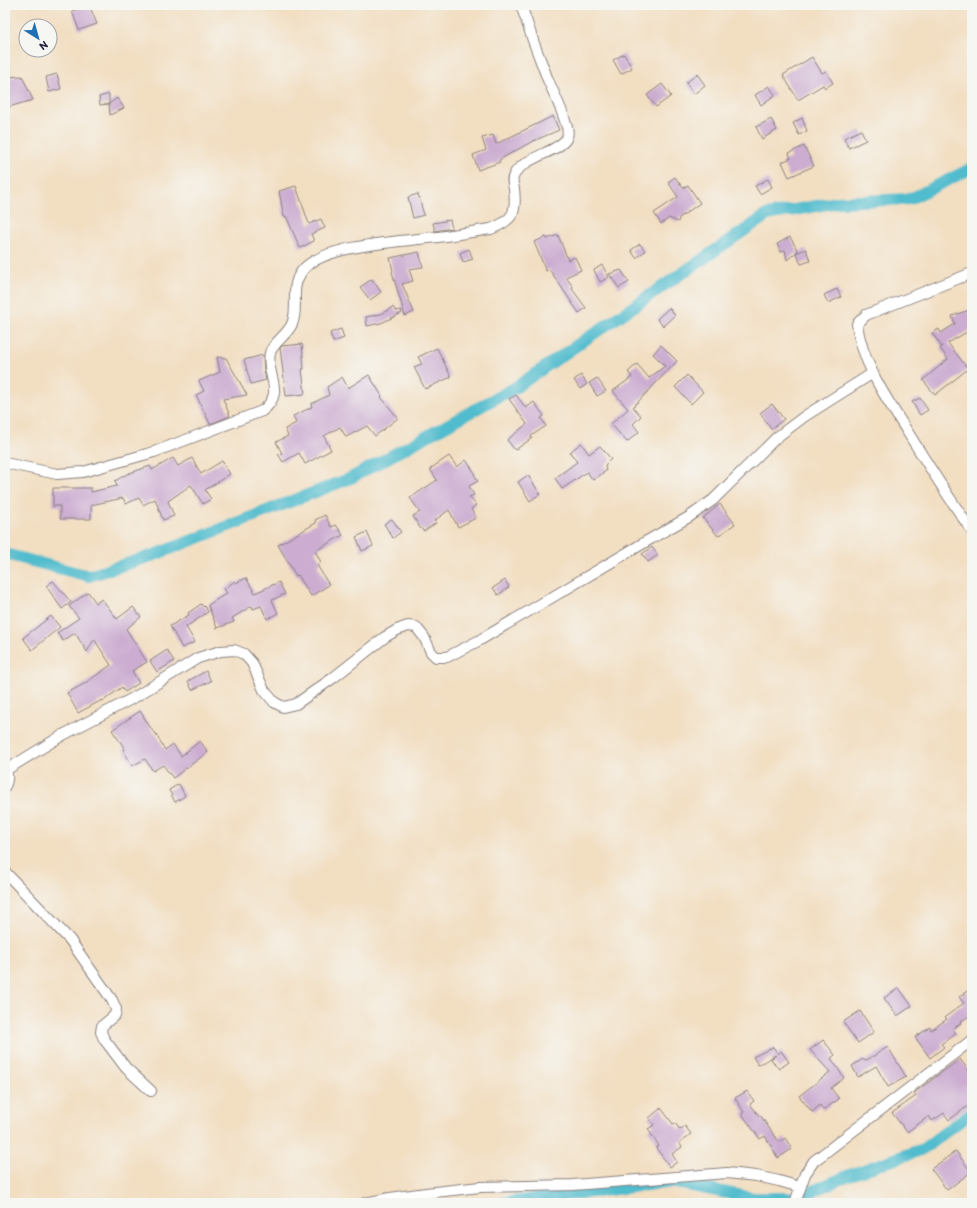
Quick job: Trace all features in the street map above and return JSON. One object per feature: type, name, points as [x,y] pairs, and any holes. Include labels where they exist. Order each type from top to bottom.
[{"type":"street","points":[[5,463],[57,474],[83,472],[154,452],[262,411],[271,405],[274,397],[270,351],[282,339],[292,325],[295,311],[294,287],[300,273],[313,260],[331,253],[367,246],[491,229],[505,223],[511,217],[514,209],[514,189],[512,180],[515,172],[542,154],[560,145],[566,139],[568,133],[566,124],[547,79],[521,5]]},
{"type":"street","points":[[972,273],[866,315],[857,324],[859,339],[873,373],[885,396],[936,478],[972,531]]},
{"type":"street","points":[[5,786],[8,781],[6,769],[87,721],[135,697],[198,658],[222,651],[234,650],[244,654],[252,663],[264,690],[274,702],[283,706],[296,704],[385,637],[408,626],[416,627],[424,637],[431,652],[436,658],[447,656],[480,640],[689,517],[713,500],[777,436],[805,416],[873,373]]},
{"type":"street","points":[[5,872],[70,940],[112,1000],[116,1009],[115,1015],[102,1026],[101,1032],[104,1039],[126,1068],[151,1091]]},
{"type":"street","points":[[795,1203],[805,1174],[814,1161],[972,1040]]},
{"type":"street","points":[[365,1203],[390,1198],[480,1187],[573,1185],[727,1173],[779,1180],[800,1187]]},
{"type":"building","points":[[89,5],[97,24],[79,30],[72,11]]},
{"type":"building","points":[[624,54],[632,68],[621,74],[613,60]]},
{"type":"building","points":[[812,57],[822,73],[826,71],[833,83],[825,88],[823,85],[798,100],[783,75]]},
{"type":"building","points":[[57,74],[61,89],[49,92],[46,77]]},
{"type":"building","points":[[697,74],[705,85],[694,94],[686,83]]},
{"type":"building","points":[[22,76],[33,100],[5,108],[5,77]]},
{"type":"building","points":[[662,84],[671,96],[656,107],[647,95]]},
{"type":"building","points":[[769,86],[775,95],[761,105],[755,95]]},
{"type":"building","points":[[109,94],[109,104],[100,105],[99,97]]},
{"type":"building","points":[[117,98],[124,108],[110,115],[109,104]]},
{"type":"building","points":[[553,116],[559,130],[531,142],[499,160],[500,162],[478,170],[473,155],[486,150],[482,138],[493,135],[496,144]]},
{"type":"building","points":[[802,118],[807,131],[799,135],[793,123]]},
{"type":"building","points":[[771,119],[777,130],[762,139],[756,127]]},
{"type":"building","points":[[861,130],[866,140],[849,148],[844,138]]},
{"type":"building","points":[[804,146],[814,166],[789,177],[782,162],[791,158],[789,153]]},
{"type":"building","points":[[675,177],[683,188],[688,185],[700,203],[679,218],[678,222],[669,218],[661,224],[654,213],[678,197],[668,182]]},
{"type":"building","points":[[768,179],[772,187],[760,194],[755,186]]},
{"type":"building","points":[[296,186],[309,224],[321,219],[325,228],[311,234],[314,241],[300,248],[286,216],[284,217],[279,191]]},
{"type":"building","points":[[418,194],[424,215],[413,218],[408,197]]},
{"type":"building","points":[[450,220],[452,228],[435,231],[433,223]]},
{"type":"building","points":[[558,235],[568,260],[575,257],[581,270],[566,277],[573,287],[572,289],[586,308],[579,313],[549,269],[546,271],[534,242],[546,237],[547,239]]},
{"type":"building","points":[[790,237],[798,251],[787,260],[785,250],[781,252],[777,244]]},
{"type":"building","points":[[640,244],[645,251],[636,258],[631,250]]},
{"type":"building","points":[[469,249],[473,259],[463,262],[460,253]]},
{"type":"building","points":[[806,249],[810,261],[801,264],[796,253]]},
{"type":"building","points":[[419,252],[423,267],[409,269],[413,281],[402,284],[414,312],[405,316],[392,272],[390,258]]},
{"type":"building","points":[[602,265],[609,277],[600,282],[594,270]]},
{"type":"building","points":[[621,270],[629,282],[619,288],[609,274]]},
{"type":"building","points":[[372,279],[381,292],[370,300],[360,287]]},
{"type":"building","points":[[837,289],[841,297],[828,303],[824,295]]},
{"type":"building","points":[[393,307],[396,311],[401,310],[402,313],[381,323],[367,326],[366,317],[381,314]]},
{"type":"building","points":[[669,308],[675,315],[663,326],[657,319]]},
{"type":"building","points":[[972,309],[972,329],[948,343],[968,369],[935,395],[923,380],[948,359],[932,333],[939,329],[941,333],[955,324],[952,316]]},
{"type":"building","points":[[341,329],[344,338],[333,342],[330,333]]},
{"type":"building","points":[[302,344],[304,369],[302,369],[305,394],[286,396],[280,348],[282,346]]},
{"type":"building","points":[[661,345],[677,361],[633,407],[641,416],[633,424],[639,432],[627,442],[611,424],[628,409],[613,391],[632,377],[628,372],[637,364],[649,378],[665,366],[653,354]]},
{"type":"building","points":[[437,348],[451,377],[425,389],[414,367],[422,364],[418,357]]},
{"type":"building","points":[[263,355],[266,380],[251,384],[244,360]]},
{"type":"building","points":[[217,357],[226,358],[247,395],[223,399],[230,416],[210,424],[196,395],[204,391],[199,381],[220,372]]},
{"type":"building","points":[[369,375],[382,396],[381,397],[398,418],[375,436],[367,426],[346,437],[340,427],[324,436],[331,450],[305,464],[299,453],[283,462],[278,454],[282,453],[276,442],[288,436],[285,429],[296,423],[293,416],[312,407],[311,404],[329,395],[327,387],[342,377],[348,388]]},
{"type":"building","points":[[581,375],[587,384],[580,389],[574,380]]},
{"type":"building","points":[[687,375],[703,392],[691,404],[675,387]]},
{"type":"building","points":[[597,378],[606,391],[597,396],[589,383]]},
{"type":"building","points":[[516,395],[526,408],[534,402],[544,416],[541,418],[546,426],[531,436],[532,438],[515,450],[507,440],[527,424],[509,399]]},
{"type":"building","points":[[920,398],[928,410],[920,415],[912,402]]},
{"type":"building","points":[[772,404],[784,419],[771,429],[760,413]]},
{"type":"building","points":[[581,443],[589,454],[600,446],[611,459],[605,465],[606,471],[593,480],[587,472],[562,489],[555,478],[577,462],[570,452]]},
{"type":"building","points":[[449,456],[457,467],[466,460],[475,473],[474,474],[478,481],[469,486],[474,495],[469,497],[476,505],[471,509],[476,518],[458,527],[449,510],[434,521],[436,523],[424,531],[420,528],[413,516],[420,512],[410,498],[437,480],[430,469]]},
{"type":"building","points":[[173,458],[178,466],[192,458],[201,474],[222,461],[230,474],[205,490],[211,499],[203,504],[191,485],[168,501],[174,516],[163,520],[155,499],[143,505],[139,498],[126,504],[123,498],[91,505],[91,519],[60,519],[60,506],[53,506],[53,488],[91,488],[91,492],[117,486],[115,481],[127,474],[150,466],[152,470]]},
{"type":"building","points":[[528,475],[540,494],[530,501],[518,482]]},
{"type":"building","points":[[720,504],[735,524],[718,536],[703,518]]},
{"type":"building","points":[[325,515],[331,527],[336,525],[343,535],[315,551],[321,562],[317,565],[329,585],[311,596],[298,575],[296,576],[278,545],[316,523],[315,520]]},
{"type":"building","points":[[392,519],[401,532],[393,538],[384,524]]},
{"type":"building","points":[[367,532],[373,546],[362,551],[356,537]]},
{"type":"building","points":[[652,547],[658,555],[648,562],[642,554]]},
{"type":"building","points":[[246,578],[255,593],[279,582],[285,594],[272,600],[278,613],[267,619],[261,606],[253,609],[252,606],[232,618],[234,622],[217,628],[208,605],[227,593],[224,589],[235,581],[236,583]]},
{"type":"building","points":[[505,580],[509,587],[498,595],[493,588]]},
{"type":"building","points":[[53,581],[71,602],[62,609],[46,586]]},
{"type":"building","points":[[88,592],[96,603],[102,599],[117,619],[133,607],[141,617],[126,629],[147,662],[132,671],[139,683],[125,692],[122,687],[103,701],[102,700],[78,713],[67,693],[84,684],[111,665],[94,639],[87,652],[75,633],[63,641],[57,633],[79,618],[69,606]]},
{"type":"building","points":[[201,604],[204,607],[205,606],[208,612],[186,627],[195,642],[182,648],[170,626],[189,615],[188,613]]},
{"type":"building","points":[[51,616],[60,627],[32,650],[23,638]]},
{"type":"building","points":[[167,650],[174,661],[157,672],[150,661]]},
{"type":"building","points":[[206,671],[211,681],[192,690],[188,681]]},
{"type":"building","points":[[140,711],[154,733],[155,732],[165,750],[173,744],[181,756],[200,741],[208,752],[173,778],[163,765],[153,771],[145,759],[132,766],[123,749],[125,749],[112,730]]},
{"type":"building","points":[[179,784],[185,796],[175,802],[169,790]]},
{"type":"building","points":[[899,988],[912,1006],[897,1016],[884,998]]},
{"type":"building","points":[[967,991],[972,998],[972,1014],[953,1029],[956,1034],[941,1044],[944,1047],[930,1058],[915,1037],[930,1027],[931,1030],[947,1019],[945,1017],[964,1003],[959,997]]},
{"type":"building","points":[[860,1011],[874,1032],[858,1043],[843,1022]]},
{"type":"building","points":[[823,1040],[835,1055],[831,1058],[844,1078],[831,1088],[839,1099],[823,1110],[820,1105],[812,1112],[799,1096],[830,1072],[810,1050]]},
{"type":"building","points":[[773,1047],[778,1054],[781,1051],[789,1062],[779,1069],[771,1059],[776,1055],[758,1065],[753,1057]]},
{"type":"building","points":[[888,1047],[906,1077],[888,1087],[876,1066],[858,1077],[852,1066],[863,1059],[865,1061]]},
{"type":"building","points":[[960,1059],[972,1075],[972,1103],[949,1120],[944,1113],[932,1121],[929,1116],[907,1132],[892,1113],[916,1096],[914,1093]]},
{"type":"building","points":[[747,1091],[754,1101],[750,1104],[759,1116],[760,1115],[779,1142],[785,1138],[792,1149],[778,1158],[765,1136],[760,1139],[742,1114],[744,1112],[735,1098]]},
{"type":"building","points":[[661,1108],[673,1124],[675,1123],[680,1130],[685,1126],[691,1134],[679,1143],[682,1147],[672,1154],[677,1162],[670,1167],[656,1148],[659,1146],[648,1129],[654,1125],[649,1118]]},
{"type":"building","points":[[956,1151],[971,1172],[947,1190],[931,1169]]},
{"type":"waterway","points":[[5,554],[89,576],[157,554],[351,478],[516,387],[767,215],[838,202],[910,199],[972,168]]},
{"type":"waterway","points":[[503,1203],[672,1182],[753,1198],[797,1198],[847,1176],[923,1149],[972,1112]]}]
